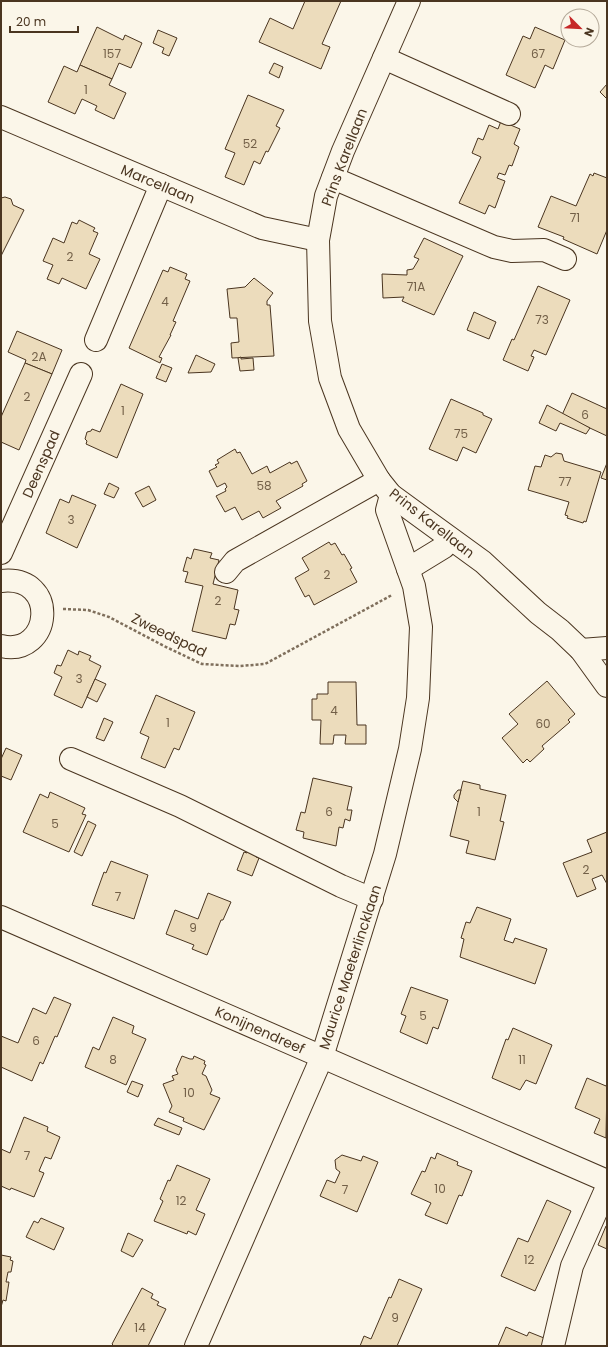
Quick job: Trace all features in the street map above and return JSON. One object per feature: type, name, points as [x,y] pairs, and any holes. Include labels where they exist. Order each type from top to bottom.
[{"type":"street","name":"Prins Karellaan","points":[[409,1],[326,196],[318,240],[320,321],[330,378],[349,429],[385,487],[450,539],[483,562],[581,650],[607,686]]},
{"type":"street","points":[[384,58],[509,114]]},
{"type":"street","name":"Marcellaan","points":[[1,117],[262,228],[318,240]]},
{"type":"street","points":[[333,178],[494,247],[512,251],[544,250],[565,259]]},
{"type":"street","points":[[96,340],[161,185]]},
{"type":"street","name":"Deenspad","points":[[1,553],[81,374]]},
{"type":"street","points":[[226,572],[235,561],[385,487]]},
{"type":"street","name":"Maurice Maeterlincklaan","points":[[196,1346],[322,1057],[385,854],[410,749],[418,698],[421,627],[411,577],[387,510],[385,487]]},
{"type":"street","points":[[411,577],[444,547],[450,539]]},
{"type":"street","points":[[1,581],[10,580],[28,585],[40,600],[43,609],[42,621],[38,632],[30,641],[19,646],[8,648],[1,646]]},
{"type":"street","points":[[581,650],[607,648]]},
{"type":"street","points":[[71,760],[180,806],[341,886],[372,899]]},
{"type":"street","name":"Konijnendreef","points":[[1,917],[607,1181]]},
{"type":"street","points":[[553,1346],[572,1266],[607,1187]]},
{"type":"path","name":"Zweedspad","points":[[43,609],[88,610],[109,617],[166,648],[202,664],[264,664],[334,625],[402,590],[411,577]]},
{"type":"building","points":[[305,1],[341,1],[322,44],[330,47],[321,69],[259,42],[270,18],[293,29]]},
{"type":"building","points":[[97,27],[123,40],[125,35],[142,43],[131,68],[119,63],[112,79],[80,65]]},
{"type":"building","points":[[535,27],[560,38],[560,48],[562,48],[553,69],[545,65],[535,88],[506,75],[523,36],[530,39]]},
{"type":"building","points":[[158,30],[177,38],[169,56],[162,53],[164,48],[153,43]]},
{"type":"building","points":[[274,63],[283,67],[279,78],[269,73]]},
{"type":"building","points":[[80,65],[112,79],[109,85],[126,93],[114,119],[95,110],[97,106],[82,99],[75,114],[48,102],[64,66],[77,72]]},
{"type":"building","points":[[607,84],[607,99],[600,92]]},
{"type":"building","points":[[248,95],[284,110],[276,126],[280,128],[268,152],[266,151],[260,164],[254,161],[244,185],[225,177],[235,153],[225,149]]},
{"type":"building","points":[[501,121],[520,129],[514,144],[519,147],[512,166],[509,165],[505,175],[499,173],[497,178],[505,181],[495,208],[489,205],[485,214],[459,203],[481,157],[472,153],[478,138],[483,140],[489,125],[498,129]]},
{"type":"building","points":[[594,173],[607,178],[607,230],[597,254],[563,239],[564,237],[538,227],[551,196],[576,206],[590,174],[593,176]]},
{"type":"building","points":[[5,197],[11,199],[13,205],[24,210],[1,256],[1,198]]},
{"type":"building","points":[[79,220],[95,228],[93,231],[98,233],[89,254],[100,259],[86,289],[62,278],[59,284],[47,279],[53,265],[43,261],[53,238],[64,243],[72,222],[77,224]]},
{"type":"building","points":[[424,238],[463,256],[434,315],[402,301],[404,297],[383,298],[382,274],[407,275],[407,270],[413,269],[419,259],[414,257]]},
{"type":"building","points":[[170,267],[187,274],[185,279],[190,281],[173,321],[176,322],[171,335],[159,357],[162,358],[160,363],[129,348],[163,270],[168,272]]},
{"type":"building","points":[[254,278],[273,293],[267,301],[267,305],[270,305],[274,356],[232,358],[231,343],[239,342],[237,318],[230,318],[227,289],[245,287]]},
{"type":"building","points":[[538,286],[570,300],[546,355],[534,350],[531,356],[534,357],[528,371],[503,360],[512,339],[514,340]]},
{"type":"building","points":[[474,312],[496,322],[489,339],[467,330]]},
{"type":"building","points":[[17,331],[62,350],[52,374],[25,363],[26,360],[8,352]]},
{"type":"building","points":[[196,355],[215,364],[211,372],[188,373]]},
{"type":"building","points":[[241,357],[241,359],[253,358],[254,370],[240,371],[238,358]]},
{"type":"building","points":[[25,363],[52,374],[19,450],[1,442],[1,417]]},
{"type":"building","points":[[162,364],[172,368],[166,382],[156,378]]},
{"type":"building","points":[[121,384],[143,394],[117,458],[86,444],[87,441],[85,439],[87,432],[91,431],[92,429],[100,432]]},
{"type":"building","points":[[572,393],[607,409],[607,436],[562,415]]},
{"type":"building","points":[[451,399],[483,413],[483,415],[492,419],[476,453],[463,447],[457,461],[429,449]]},
{"type":"building","points":[[547,405],[590,428],[586,434],[560,423],[556,431],[539,423]]},
{"type":"building","points":[[235,449],[237,453],[240,452],[252,474],[267,466],[270,473],[290,462],[291,464],[297,461],[307,481],[302,484],[303,486],[276,501],[281,508],[263,518],[259,511],[242,520],[235,507],[225,512],[216,496],[226,491],[225,489],[227,487],[225,483],[217,487],[209,471],[217,467],[215,465],[219,463],[217,460]]},
{"type":"building","points":[[556,453],[562,454],[564,461],[601,472],[586,522],[584,521],[583,523],[567,518],[568,516],[565,515],[569,502],[528,490],[535,466],[541,467],[545,455],[551,457]]},
{"type":"building","points":[[607,463],[607,480],[601,478]]},
{"type":"building","points":[[109,483],[119,488],[114,498],[104,494]]},
{"type":"building","points":[[149,486],[156,500],[143,507],[135,493]]},
{"type":"building","points":[[72,495],[96,505],[77,548],[46,533],[60,499],[69,503]]},
{"type":"building","points":[[329,542],[331,545],[335,543],[342,555],[344,554],[352,568],[350,569],[357,582],[314,605],[309,595],[305,597],[295,578],[309,570],[302,558]]},
{"type":"building","points":[[194,549],[212,553],[210,558],[219,560],[213,584],[238,590],[234,609],[239,610],[235,625],[230,624],[226,639],[192,631],[203,586],[185,582],[188,572],[183,571],[187,557],[191,559]]},
{"type":"building","points":[[68,650],[78,655],[79,651],[91,656],[89,660],[101,666],[82,708],[54,695],[62,677],[54,673],[57,665],[61,666]]},
{"type":"building","points":[[95,679],[106,684],[97,702],[87,697]]},
{"type":"building","points":[[547,681],[575,714],[568,720],[570,722],[542,746],[544,749],[530,762],[527,759],[523,763],[502,738],[518,724],[509,714]]},
{"type":"building","points":[[328,682],[356,682],[357,725],[366,725],[366,744],[345,744],[346,735],[334,735],[333,744],[320,744],[321,720],[312,720],[312,699],[317,699],[317,694],[328,694]]},
{"type":"building","points":[[156,695],[195,712],[179,750],[174,748],[165,768],[141,758],[149,737],[140,733]]},
{"type":"building","points":[[104,718],[113,722],[104,741],[96,738]]},
{"type":"building","points":[[6,748],[22,755],[11,780],[1,776],[1,759]]},
{"type":"building","points":[[313,778],[352,787],[347,810],[352,810],[350,821],[345,819],[343,828],[339,827],[336,846],[303,838],[304,832],[296,830],[301,812],[305,813]]},
{"type":"building","points":[[463,781],[480,785],[480,789],[506,795],[500,821],[504,822],[495,860],[466,853],[469,841],[450,836]]},
{"type":"building","points":[[458,790],[461,790],[458,802],[454,798],[454,795]]},
{"type":"building","points":[[50,792],[85,808],[82,814],[86,815],[69,852],[23,832],[40,794],[48,798]]},
{"type":"building","points":[[88,821],[96,825],[82,856],[74,852]]},
{"type":"building","points":[[607,832],[607,884],[602,875],[592,879],[596,889],[577,897],[563,863],[592,852],[587,840]]},
{"type":"building","points":[[249,847],[258,851],[256,857],[259,858],[252,876],[237,870],[244,852],[247,853]]},
{"type":"building","points":[[111,861],[148,875],[134,919],[92,905],[104,872],[106,873]]},
{"type":"building","points":[[208,893],[231,902],[223,920],[221,920],[207,955],[192,949],[194,945],[166,934],[175,910],[198,919]]},
{"type":"building","points":[[477,907],[511,919],[504,940],[513,943],[515,938],[547,949],[535,984],[460,957],[464,939],[461,938],[466,922],[470,923]]},
{"type":"building","points":[[411,987],[448,1000],[438,1029],[433,1027],[427,1044],[400,1032],[406,1016],[401,1014]]},
{"type":"building","points":[[54,997],[71,1004],[57,1037],[55,1036],[43,1064],[40,1062],[32,1081],[1,1067],[1,1036],[18,1043],[33,1008],[46,1014]]},
{"type":"building","points":[[113,1017],[134,1026],[132,1033],[146,1039],[126,1085],[85,1067],[93,1047],[99,1050]]},
{"type":"building","points":[[513,1028],[552,1045],[536,1084],[526,1080],[520,1090],[492,1078],[506,1039],[508,1040]]},
{"type":"building","points":[[182,1056],[193,1059],[194,1056],[205,1061],[204,1064],[206,1065],[202,1074],[206,1076],[212,1090],[210,1094],[220,1098],[204,1130],[183,1121],[184,1118],[169,1112],[172,1106],[163,1084],[174,1080],[172,1076],[178,1074],[176,1070]]},
{"type":"building","points":[[587,1078],[606,1086],[607,1083],[606,1138],[594,1133],[600,1119],[575,1108]]},
{"type":"building","points":[[132,1081],[143,1085],[138,1097],[127,1092]]},
{"type":"building","points":[[24,1117],[48,1127],[47,1131],[60,1137],[51,1159],[45,1157],[39,1171],[44,1173],[34,1197],[11,1188],[10,1190],[1,1186],[1,1149],[10,1153]]},
{"type":"building","points":[[158,1118],[182,1128],[179,1135],[154,1125]]},
{"type":"building","points":[[437,1153],[458,1162],[457,1165],[472,1171],[462,1196],[459,1195],[447,1224],[425,1215],[431,1203],[411,1194],[422,1171],[425,1172],[431,1157],[435,1159]]},
{"type":"building","points":[[342,1155],[361,1161],[363,1156],[378,1162],[357,1212],[320,1196],[327,1180],[335,1183],[340,1172],[336,1169],[335,1160]]},
{"type":"building","points":[[177,1165],[210,1179],[196,1210],[205,1214],[196,1235],[188,1231],[187,1234],[154,1221],[163,1201],[160,1199],[168,1180],[170,1181]]},
{"type":"building","points":[[547,1200],[571,1211],[535,1291],[501,1276],[518,1238],[528,1242]]},
{"type":"building","points":[[41,1218],[64,1228],[54,1250],[26,1237],[34,1221],[38,1223]]},
{"type":"building","points":[[606,1226],[607,1227],[607,1249],[598,1245]]},
{"type":"building","points":[[128,1233],[143,1240],[133,1257],[121,1251]]},
{"type":"building","points":[[1,1255],[11,1257],[10,1260],[13,1261],[11,1272],[8,1272],[6,1282],[9,1282],[6,1301],[3,1300],[1,1307]]},
{"type":"building","points":[[399,1279],[422,1289],[397,1346],[360,1346],[364,1336],[371,1339],[389,1297],[391,1298]]},
{"type":"building","points":[[142,1288],[153,1294],[151,1298],[159,1302],[157,1305],[166,1309],[148,1346],[114,1346],[112,1344]]},
{"type":"building","points":[[506,1327],[527,1336],[529,1332],[549,1340],[547,1346],[498,1346]]}]
